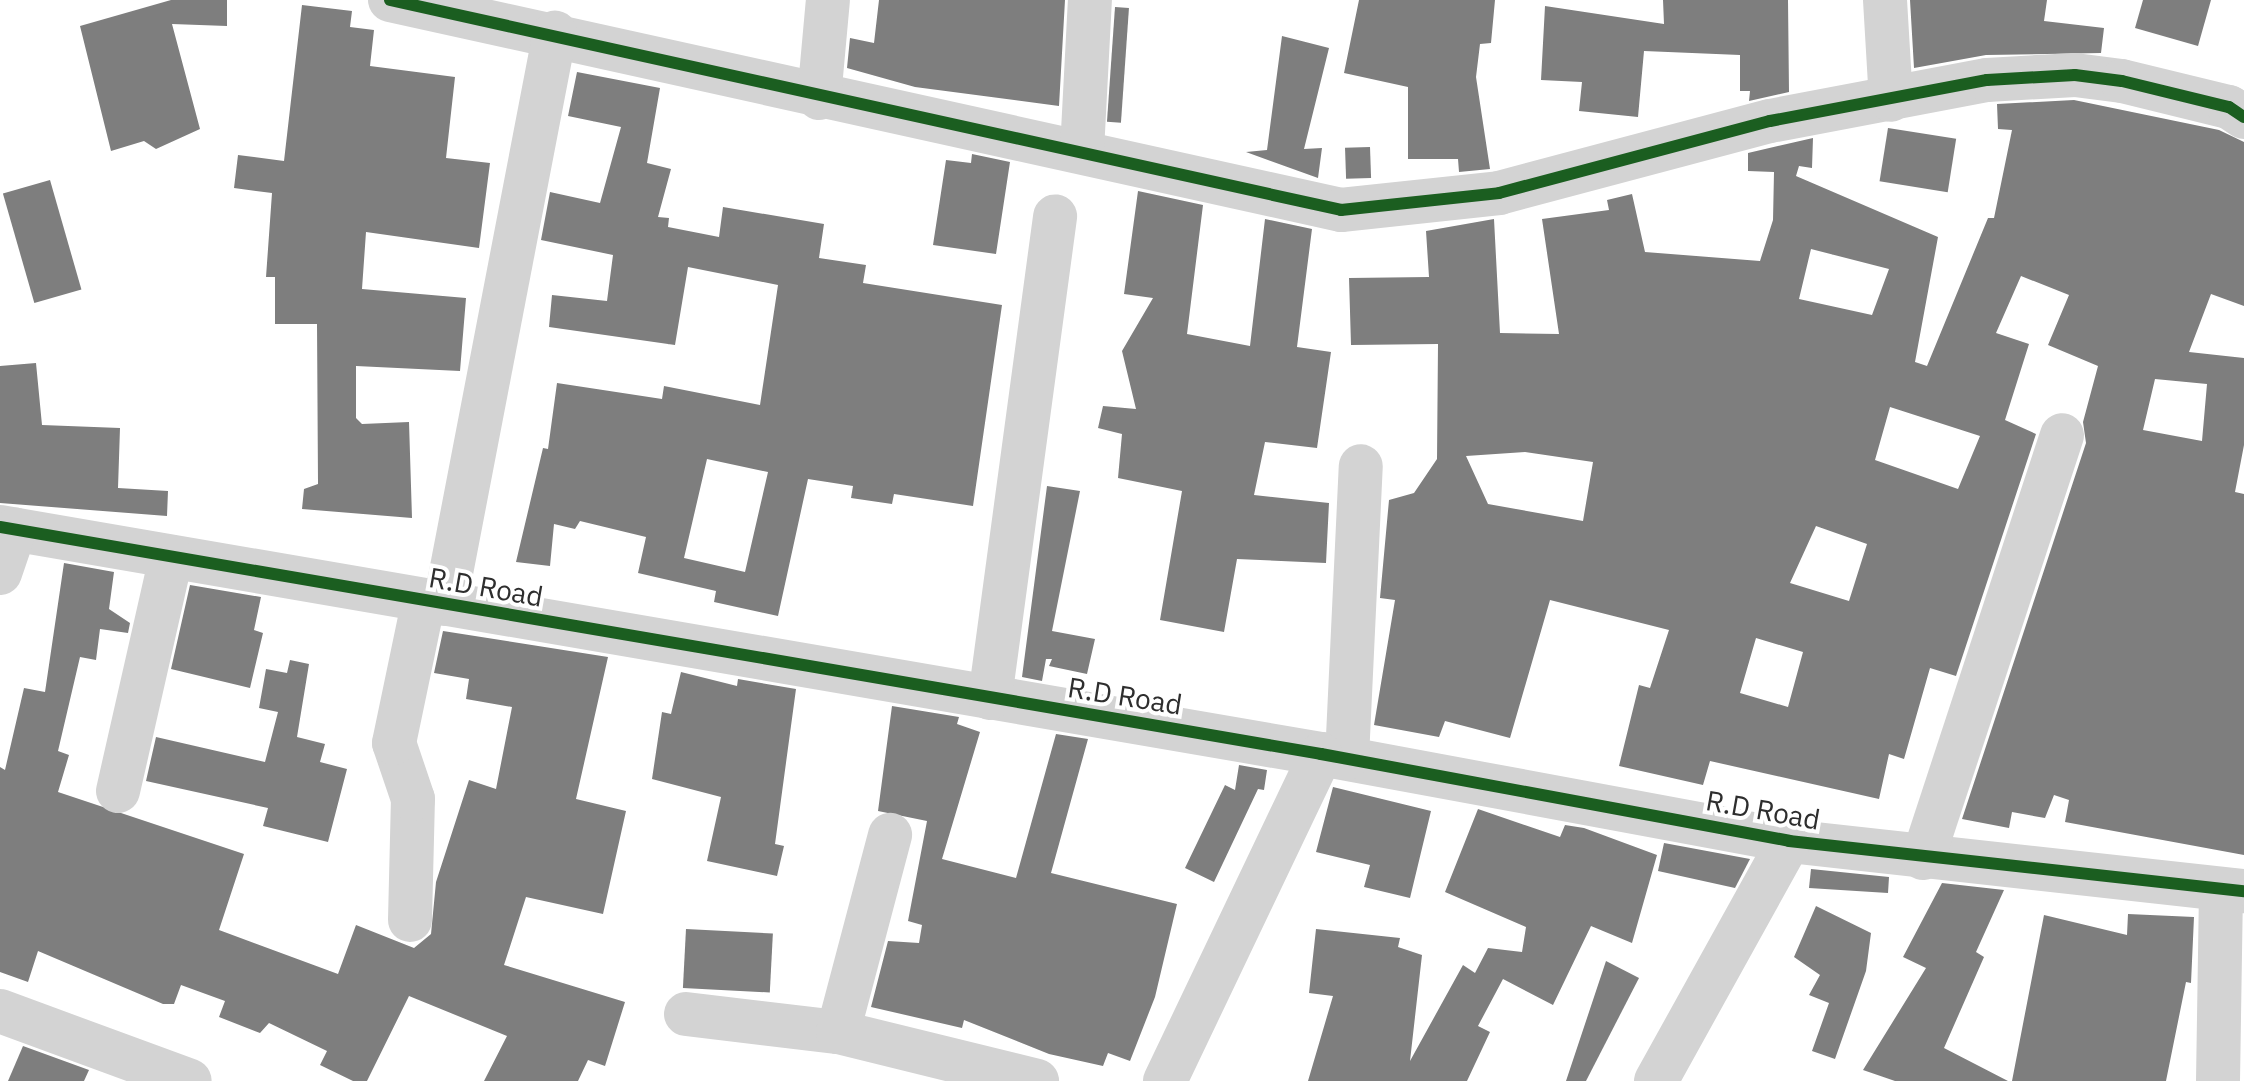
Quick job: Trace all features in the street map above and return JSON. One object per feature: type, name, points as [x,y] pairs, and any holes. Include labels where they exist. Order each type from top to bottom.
[{"type":"street","points":[[390,0],[511,11],[555,32],[819,98],[1082,151],[1313,207],[1392,208],[1499,193],[1770,121],[1987,80],[2075,75],[2239,100]]},
{"type":"street","points":[[819,98],[828,0]]},
{"type":"street","points":[[1082,151],[1090,0]]},
{"type":"street","points":[[1885,0],[1891,100]]},
{"type":"street","points":[[410,920],[413,799],[394,743],[434,602],[555,32]]},
{"type":"street","points":[[990,698],[1055,216]]},
{"type":"street","points":[[1923,858],[2062,435]]},
{"type":"street","points":[[1165,1081],[1334,756],[1361,466]]},
{"type":"street","points":[[0,573],[8,528]]},
{"type":"street","name":"R.D Road","points":[[8,528],[1334,756],[1789,841],[2233,890]]},
{"type":"street","points":[[118,791],[171,557]]},
{"type":"street","points":[[838,1032],[890,835]]},
{"type":"street","points":[[1656,1081],[1789,841]]},
{"type":"street","points":[[2218,1081],[2233,890]]},
{"type":"street","points":[[0,1011],[190,1081]]},
{"type":"street","points":[[686,1014],[838,1032],[1037,1081]]},
{"type":"building","points":[[171,0],[227,0],[227,26],[172,24],[200,129],[156,149],[144,141],[111,151],[80,26]]},
{"type":"building","points":[[879,0],[1065,0],[1059,106],[915,87],[847,68],[850,38],[874,43]]},
{"type":"building","points":[[1359,0],[1495,0],[1491,43],[1480,44],[1476,77],[1490,169],[1459,172],[1458,159],[1408,159],[1408,87],[1344,73]]},
{"type":"building","points":[[1663,0],[1788,0],[1789,92],[1749,101],[1750,91],[1740,91],[1740,55],[1644,51],[1638,117],[1579,111],[1582,82],[1541,80],[1545,6],[1664,24]]},
{"type":"building","points":[[1910,0],[2047,0],[2044,21],[2104,28],[2101,53],[1986,55],[1914,68]]},
{"type":"building","points":[[2143,0],[2211,0],[2198,46],[2135,28]]},
{"type":"building","points":[[302,5],[352,11],[350,27],[374,30],[370,66],[455,77],[446,158],[490,163],[479,248],[366,232],[362,289],[466,298],[460,371],[356,366],[356,418],[362,424],[409,422],[412,518],[302,509],[304,489],[318,484],[317,324],[275,324],[275,277],[266,277],[272,193],[234,188],[238,155],[284,161]]},
{"type":"building","points":[[1115,7],[1129,8],[1121,123],[1107,122]]},
{"type":"building","points":[[1282,36],[1329,48],[1304,149],[1322,148],[1318,178],[1246,152],[1267,150]]},
{"type":"building","points":[[577,72],[660,88],[647,163],[671,169],[658,217],[669,218],[668,227],[719,237],[723,207],[824,224],[819,258],[866,265],[863,283],[1002,305],[973,506],[894,494],[892,504],[851,498],[853,486],[808,479],[778,616],[714,602],[716,591],[638,573],[646,537],[580,521],[575,529],[554,524],[550,566],[516,562],[543,448],[548,449],[557,383],[662,399],[664,386],[760,405],[778,285],[688,267],[675,345],[549,327],[552,295],[607,301],[613,255],[541,240],[550,192],[600,203],[621,127],[568,116]],"holes":[[[707,459],[768,472],[745,572],[684,558]]]},
{"type":"building","points":[[2074,100],[2219,130],[2244,142],[2244,306],[2211,294],[2189,352],[2244,358],[2244,445],[2235,492],[2244,494],[2244,855],[2065,822],[2069,800],[2054,795],[2045,818],[2012,812],[2009,828],[1962,819],[2086,443],[2083,422],[2098,366],[2048,345],[2069,295],[2021,276],[1996,333],[2029,344],[2005,420],[2036,434],[1956,676],[1930,668],[1904,759],[1889,754],[1879,799],[1710,761],[1703,785],[1619,766],[1639,685],[1650,688],[1669,630],[1550,600],[1510,738],[1445,721],[1439,737],[1374,725],[1395,600],[1380,598],[1389,500],[1414,493],[1437,459],[1438,344],[1351,345],[1349,278],[1429,277],[1426,231],[1494,219],[1500,333],[1559,334],[1542,219],[1609,210],[1607,200],[1632,194],[1645,252],[1760,261],[1773,220],[1774,172],[1748,171],[1748,153],[1813,138],[1812,168],[1799,166],[1796,176],[1938,237],[1915,362],[1927,366],[1988,218],[1994,218],[2012,130],[1998,129],[1997,104]],"holes":[[[1811,249],[1889,269],[1872,315],[1799,299]],[[2155,379],[2207,384],[2202,441],[2143,430]],[[1890,407],[1980,436],[1958,489],[1875,460]],[[1525,452],[1593,462],[1583,521],[1488,504],[1466,456]],[[1816,526],[1867,544],[1849,601],[1790,583]],[[1756,638],[1803,652],[1788,707],[1740,693]]]},
{"type":"building","points":[[1888,128],[1956,139],[1948,192],[1880,181]]},
{"type":"building","points":[[1370,147],[1371,178],[1346,179],[1345,148]]},
{"type":"building","points":[[972,154],[1010,162],[996,254],[933,245],[946,160],[971,163]]},
{"type":"building","points":[[50,180],[81,290],[34,303],[3,194]]},
{"type":"building","points":[[1138,191],[1203,205],[1187,334],[1250,346],[1265,219],[1312,229],[1297,347],[1331,352],[1317,448],[1265,442],[1254,495],[1329,503],[1326,563],[1237,559],[1224,632],[1160,620],[1182,491],[1118,478],[1122,434],[1098,428],[1103,406],[1136,409],[1122,351],[1153,298],[1124,294]]},
{"type":"building","points":[[36,363],[42,425],[120,428],[118,488],[168,491],[167,516],[0,503],[0,366]]},
{"type":"building","points":[[1047,486],[1080,491],[1052,631],[1095,639],[1087,674],[1049,666],[1052,659],[1046,659],[1042,681],[1022,677]]},
{"type":"building","points":[[64,563],[114,572],[109,609],[130,623],[128,633],[100,629],[96,660],[80,657],[58,751],[69,755],[58,792],[244,854],[219,930],[338,974],[356,925],[414,948],[431,934],[436,882],[469,780],[496,789],[512,707],[466,699],[469,679],[434,673],[443,631],[608,657],[576,799],[626,811],[603,914],[526,897],[504,965],[625,1002],[605,1066],[588,1060],[578,1081],[484,1081],[507,1036],[409,996],[367,1081],[353,1081],[320,1065],[327,1051],[269,1023],[260,1033],[219,1017],[225,1001],[181,985],[174,1004],[163,1004],[38,951],[28,982],[0,972],[0,767],[5,770],[24,688],[45,692]]},
{"type":"building","points":[[190,585],[261,597],[254,630],[263,633],[250,688],[171,669]]},
{"type":"building","points":[[290,660],[309,664],[297,737],[325,744],[320,762],[347,769],[328,842],[263,826],[268,808],[146,781],[156,737],[265,762],[278,712],[259,708],[266,669],[287,673]]},
{"type":"building","points":[[681,672],[737,686],[738,679],[796,689],[775,844],[784,846],[777,876],[707,861],[721,797],[652,779],[662,712],[671,714]]},
{"type":"building","points":[[892,706],[959,717],[957,724],[980,732],[942,859],[1016,878],[1056,734],[1088,739],[1051,873],[1177,904],[1155,997],[1130,1061],[1108,1053],[1103,1066],[1049,1054],[964,1020],[962,1028],[871,1007],[888,941],[919,943],[922,925],[908,921],[927,821],[878,811]]},
{"type":"building","points":[[1239,765],[1267,770],[1264,790],[1258,789],[1214,882],[1185,868],[1225,785],[1235,790]]},
{"type":"building","points":[[1333,787],[1431,811],[1410,898],[1364,887],[1370,865],[1316,852]]},
{"type":"building","points":[[1478,809],[1560,837],[1565,825],[1584,828],[1657,855],[1632,943],[1591,926],[1553,1005],[1503,979],[1478,1026],[1490,1032],[1467,1081],[1308,1081],[1333,996],[1309,993],[1316,929],[1400,938],[1398,947],[1422,955],[1410,1061],[1463,965],[1475,973],[1488,948],[1522,952],[1526,927],[1445,892]]},
{"type":"building","points":[[1664,843],[1750,859],[1735,888],[1658,871]]},
{"type":"building","points":[[1811,869],[1889,877],[1888,893],[1809,888]]},
{"type":"building","points":[[1942,883],[2004,890],[1976,952],[1984,957],[1944,1048],[2008,1081],[1895,1081],[1863,1070],[1926,968],[1903,957]]},
{"type":"building","points":[[1816,906],[1871,933],[1866,971],[1835,1059],[1812,1051],[1829,1003],[1809,995],[1820,975],[1794,957]]},
{"type":"building","points":[[2128,914],[2194,917],[2191,983],[2186,982],[2166,1081],[2012,1081],[2044,915],[2127,935]]},
{"type":"building","points":[[686,929],[773,934],[770,992],[683,988]]},
{"type":"building","points":[[1606,961],[1639,978],[1586,1081],[1566,1081]]},
{"type":"building","points":[[23,1046],[89,1070],[84,1081],[8,1081]]},
{"type":"cycle path","points":[[390,0],[1341,210],[1499,193],[1770,121],[1987,80],[2075,75],[2122,81],[2229,107],[2244,117]]},
{"type":"cycle path","points":[[0,527],[1321,754],[1789,841],[2244,891]]}]
